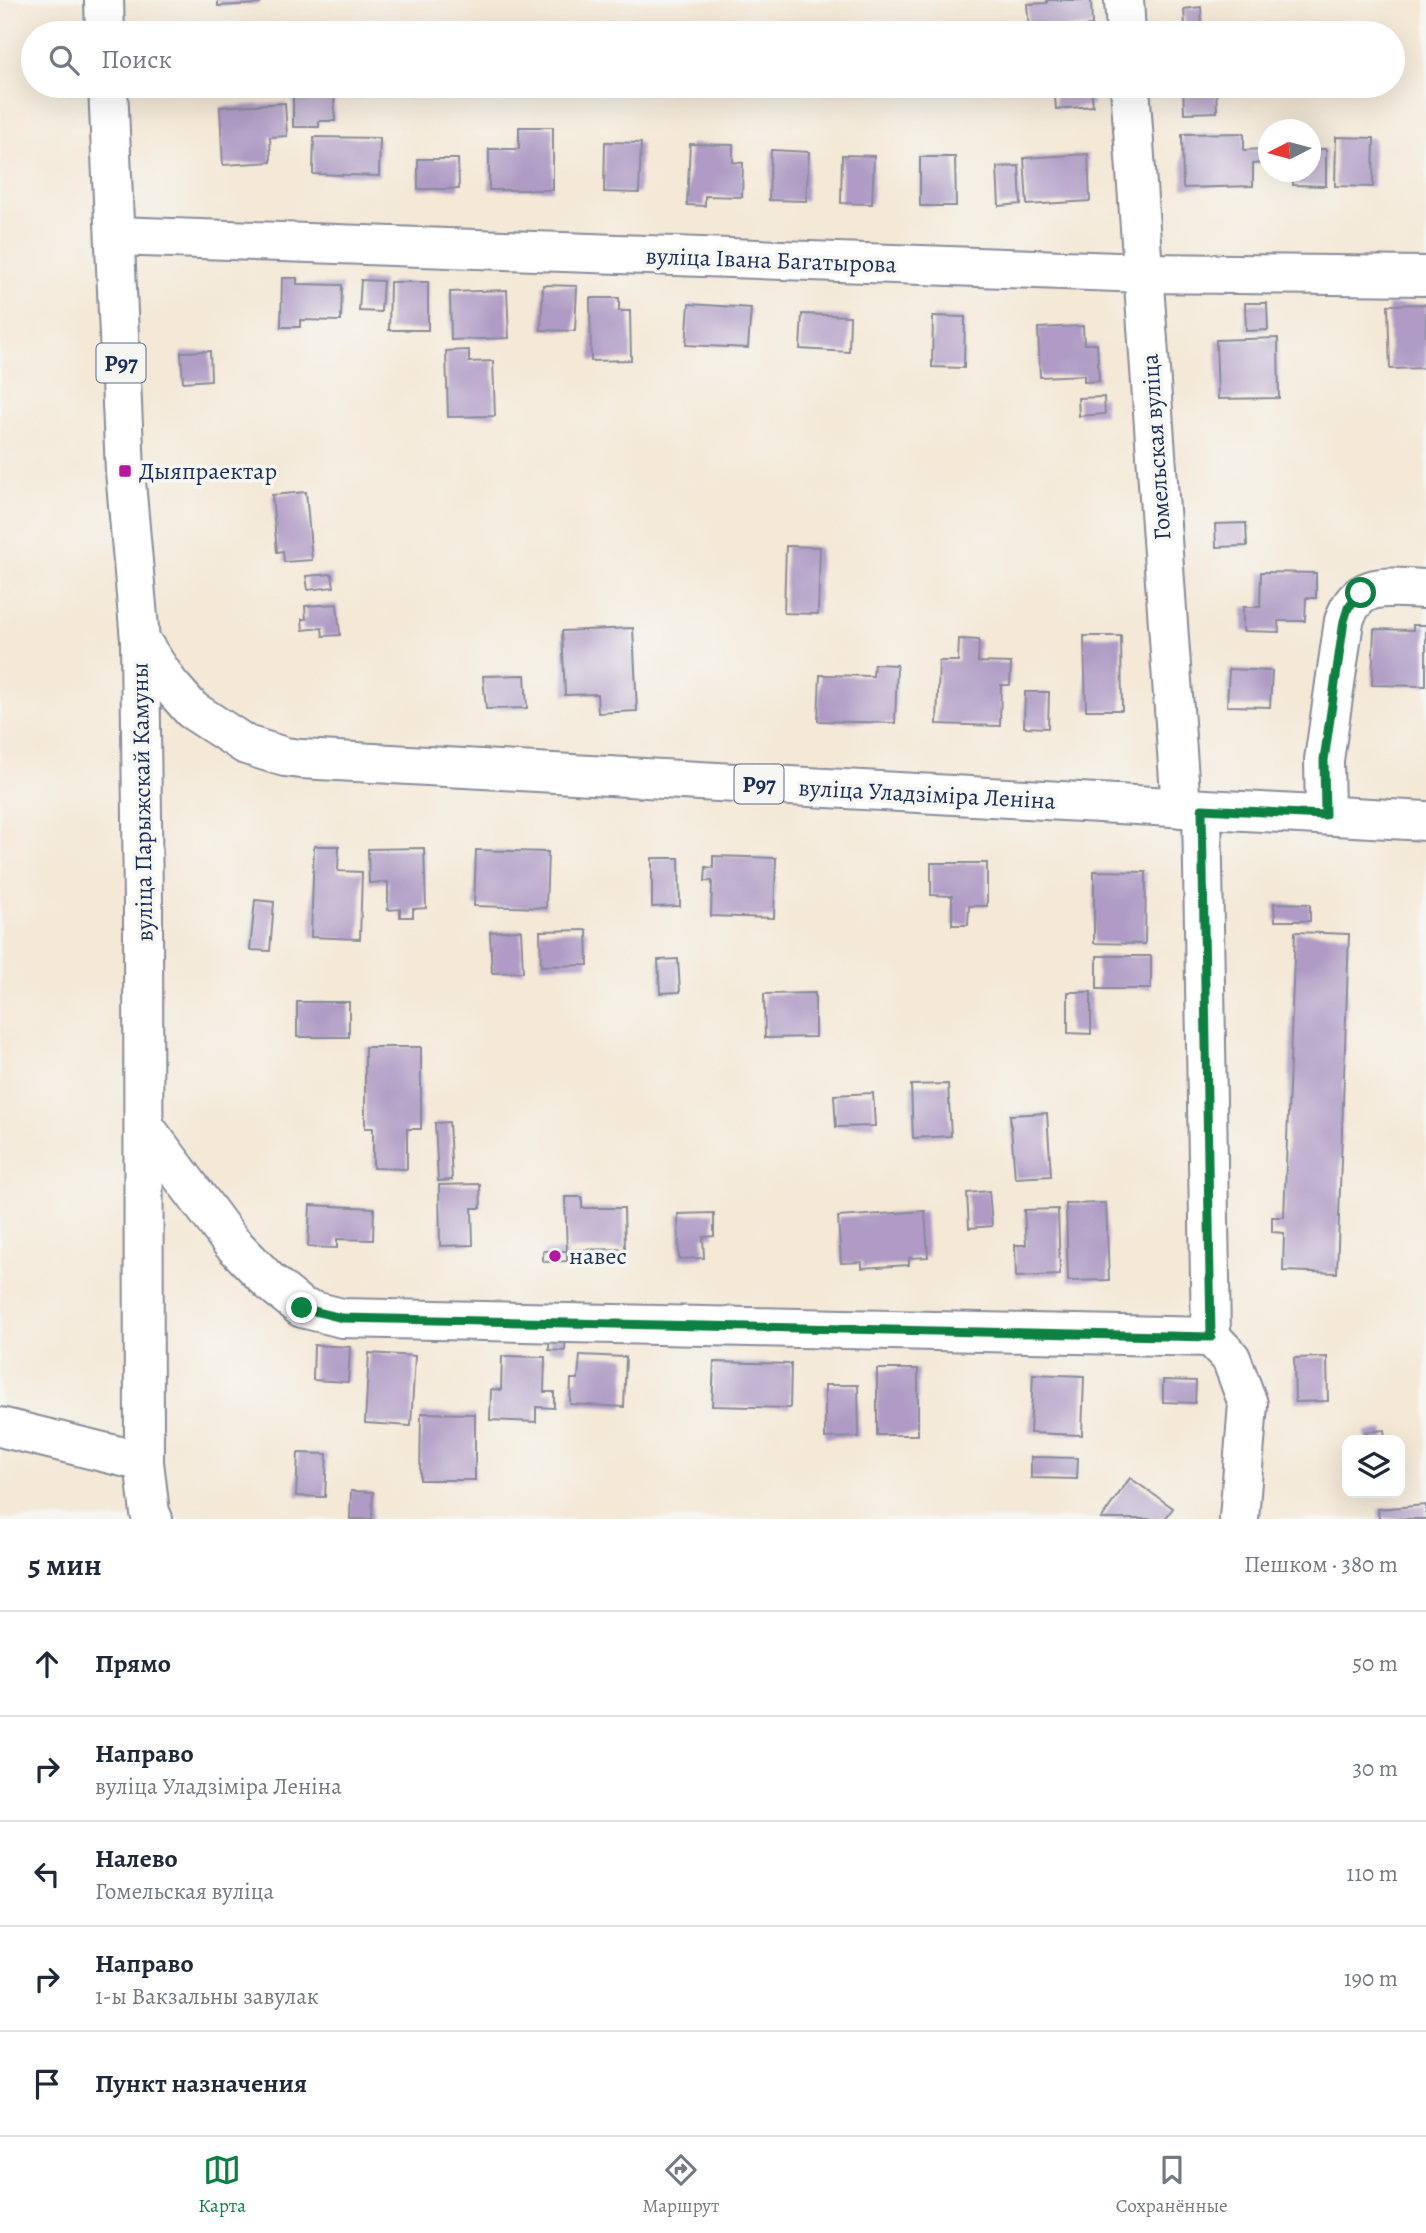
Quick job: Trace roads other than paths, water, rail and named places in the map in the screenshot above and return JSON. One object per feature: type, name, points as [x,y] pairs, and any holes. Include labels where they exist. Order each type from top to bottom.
[{"type":"street","points":[[1124,0],[1125,21]]},
{"type":"street","name":"вуліца Парыжскай Камуны","points":[[109,98],[125,471],[140,640],[144,1126],[142,1517]]},
{"type":"street","name":"Гомельская вуліца","points":[[1131,98],[1192,808],[1211,1337]]},
{"type":"street","name":"вуліца Івана Багатырова","points":[[115,236],[1144,273],[1426,276]]},
{"type":"street","points":[[1325,815],[1324,760],[1348,608],[1361,593],[1370,590],[1426,589]]},
{"type":"street","name":"вуліца Уладзіміра Леніна","points":[[140,640],[169,684],[192,710],[246,745],[285,757],[1426,821]]},
{"type":"street","points":[[144,1126],[231,1242],[268,1281],[302,1308],[342,1318],[1211,1337],[1231,1358],[1248,1404],[1239,1519]]},
{"type":"street","points":[[0,1427],[144,1462]]},
{"type":"place","name":"Дыяпраектар","points":[[125,471]]},
{"type":"place","name":"навес","points":[[555,1256]]}]
